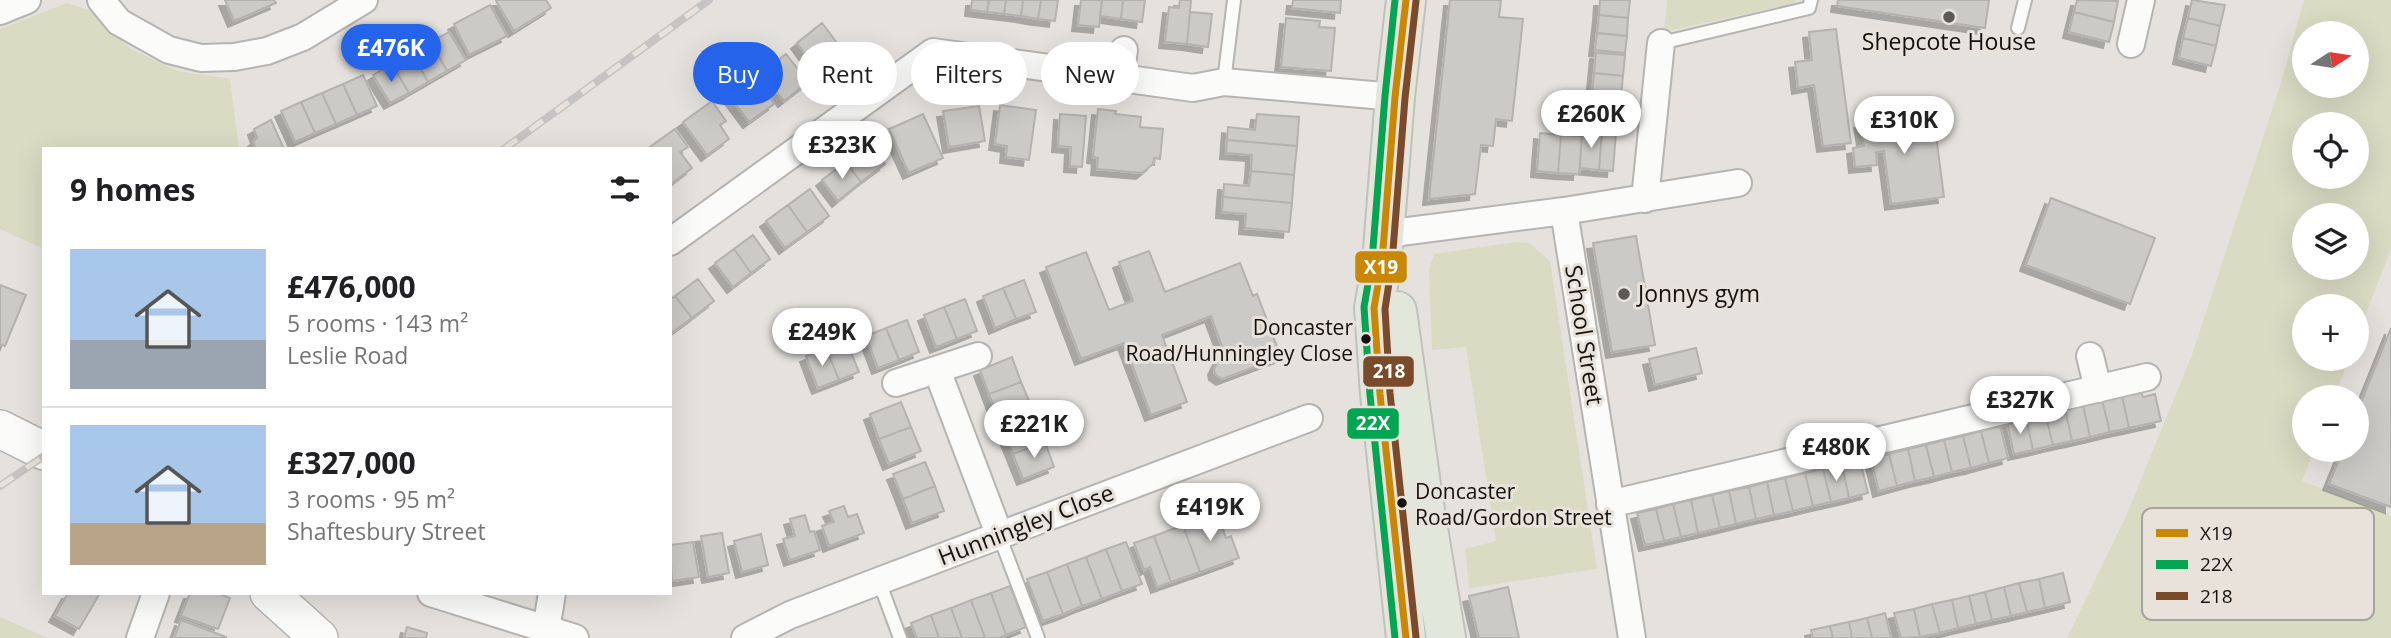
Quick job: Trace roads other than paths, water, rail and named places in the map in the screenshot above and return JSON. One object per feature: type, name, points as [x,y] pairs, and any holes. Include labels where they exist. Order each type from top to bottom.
[{"type":"highway","points":[[1406,0],[1395,97],[1384,248],[1374,308],[1379,382],[1406,638]]},
{"type":"highway","points":[[1384,248],[1396,307],[1446,638]]},
{"type":"main road","points":[[0,429],[42,450]]},
{"type":"main road","points":[[271,595],[319,638]]},
{"type":"street","points":[[0,11],[27,0]]},
{"type":"street","points":[[102,0],[119,22],[169,50],[201,58],[234,57],[267,51],[303,37],[364,0]]},
{"type":"street","points":[[2131,44],[2141,0]]},
{"type":"street","points":[[1645,199],[1661,43]]},
{"type":"street","points":[[672,241],[933,52],[1041,67]]},
{"type":"street","points":[[1139,81],[1193,88],[1224,82],[1395,97]]},
{"type":"street","points":[[1384,248],[1564,211],[1738,183]]},
{"type":"street","name":"School Street","points":[[1564,211],[1632,638]]},
{"type":"street","points":[[896,383],[978,356]]},
{"type":"street","points":[[2090,356],[2098,389]]},
{"type":"street","points":[[937,370],[999,534]]},
{"type":"street","points":[[1610,504],[2147,377]]},
{"type":"street","name":"Hunningley Close","points":[[745,638],[790,615],[1310,418]]},
{"type":"street","points":[[140,638],[155,595]]},
{"type":"street","points":[[437,595],[575,638]]},
{"type":"street","points":[[546,631],[552,595]]},
{"type":"lane","points":[[1224,82],[1234,0]]},
{"type":"lane","points":[[1661,43],[1809,8],[1811,0]]},
{"type":"lane","points":[[2018,29],[2025,0]]},
{"type":"lane","points":[[999,534],[1038,638]]},
{"type":"lane","points":[[879,581],[900,638]]},
{"type":"railway","points":[[507,147],[709,0]]},
{"type":"railway","points":[[0,486],[42,457]]},
{"type":"place","name":"Shepcote House","points":[[1949,17]]},
{"type":"place","name":"Jonnys gym","points":[[1624,294]]},
{"type":"place","name":"Doncaster Road/Hunningley Close","points":[[1366,339]]},
{"type":"place","name":"Doncaster Road/Gordon Street","points":[[1402,503]]}]
